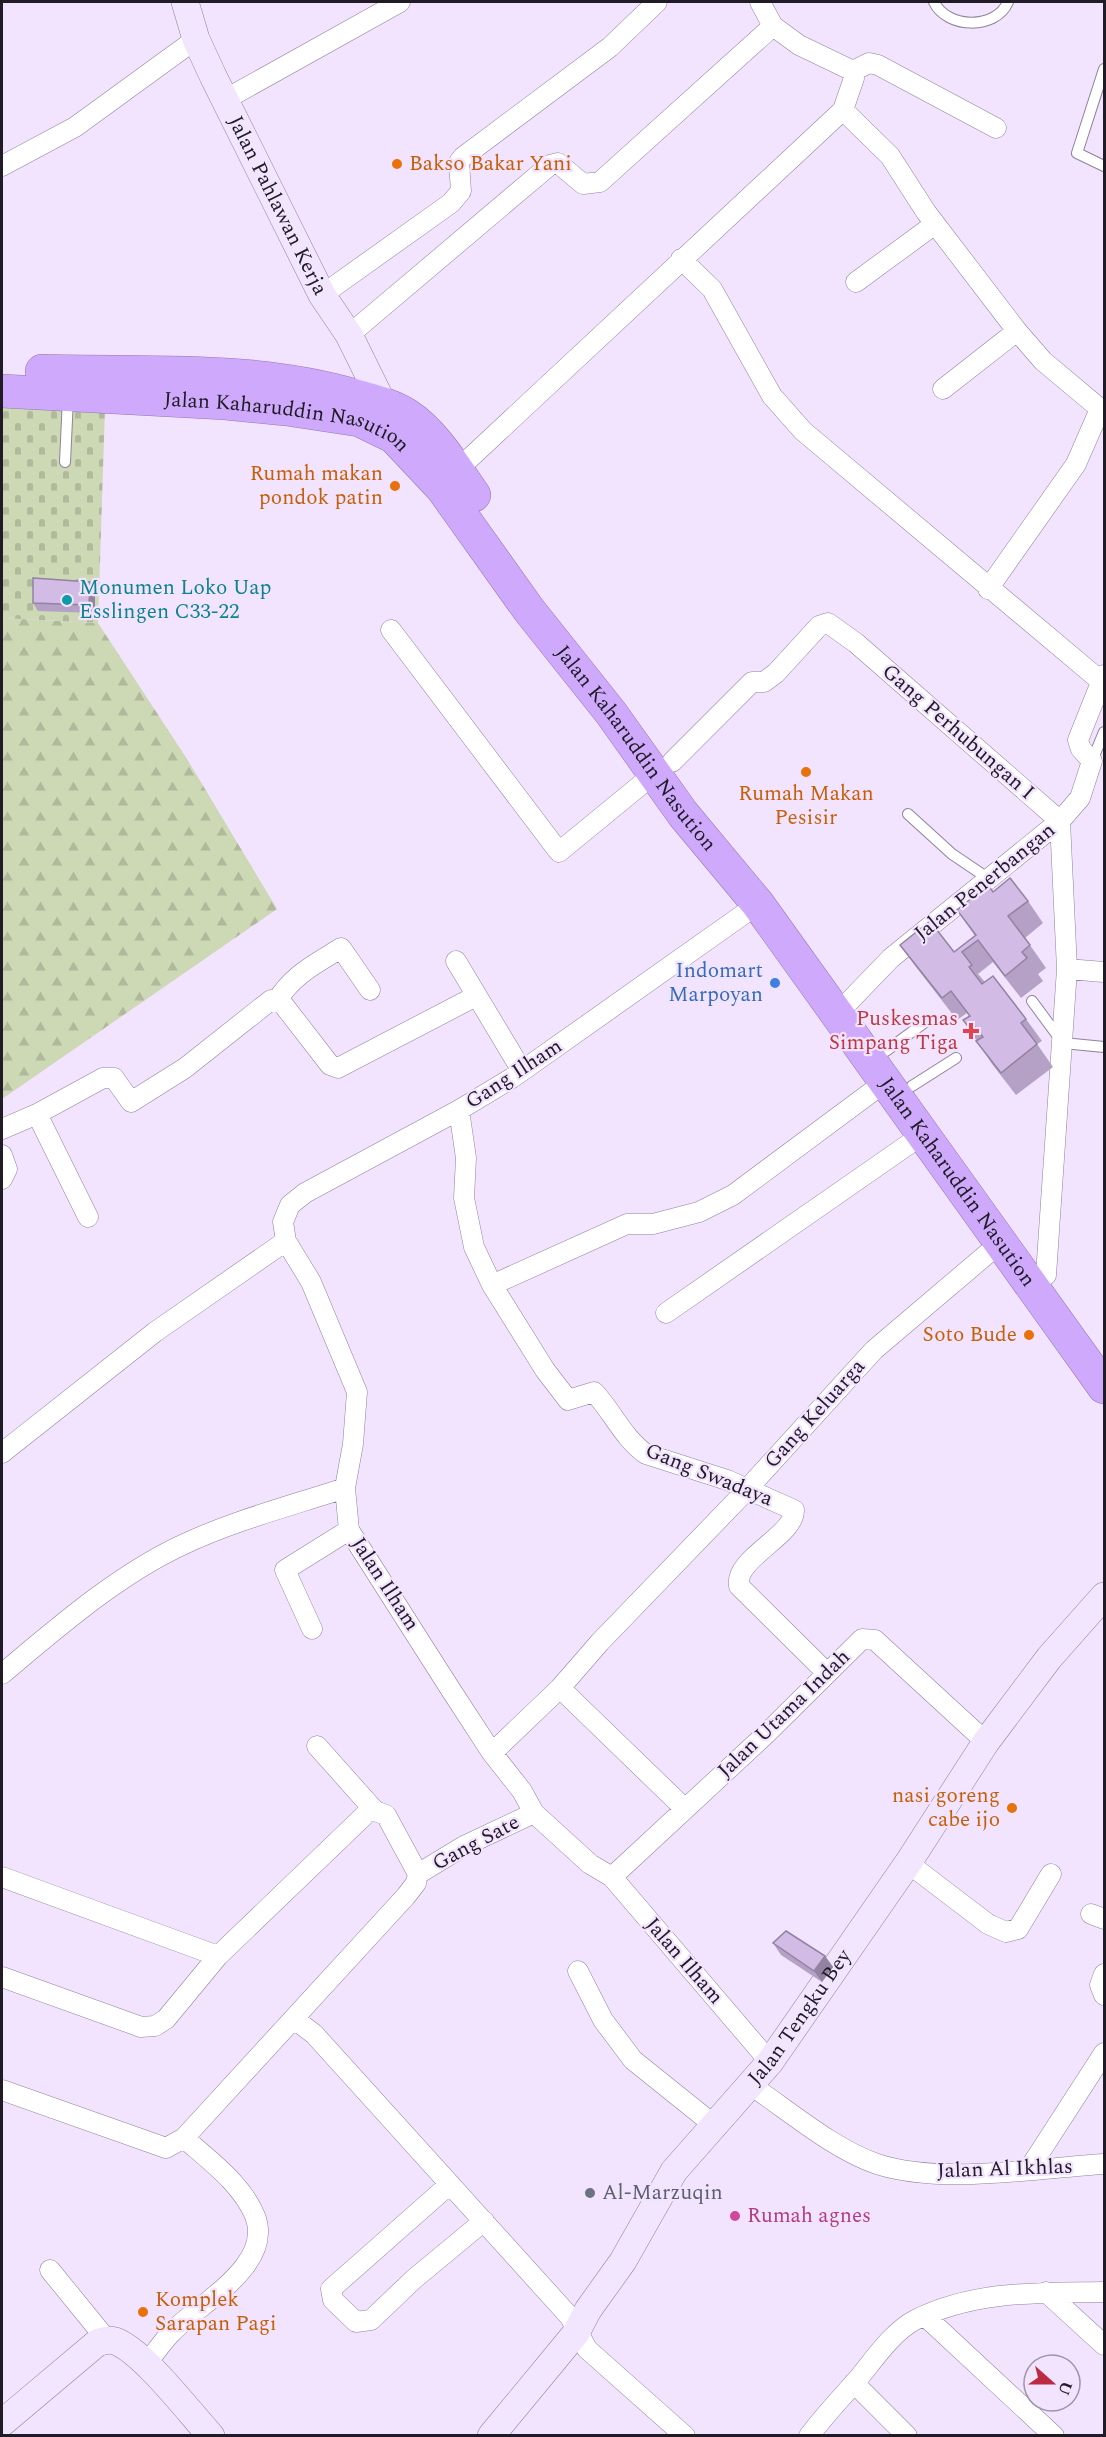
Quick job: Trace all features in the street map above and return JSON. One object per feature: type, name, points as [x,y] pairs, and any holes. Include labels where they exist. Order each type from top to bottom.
[{"type":"highway","name":"Jalan Kaharuddin Nasution","points":[[2,369],[239,376],[292,381],[380,416],[394,437],[442,488],[529,610],[611,713],[663,768],[773,895],[844,1008]]},
{"type":"highway","name":"Jalan Kaharuddin Nasution","points":[[2,392],[286,409],[359,420],[380,416],[409,416],[426,430],[621,697],[663,768],[682,814],[844,1008],[894,1073],[957,1145],[1104,1387]]},
{"type":"highway","name":"Jalan Kaharuddin Nasution","points":[[894,1073],[922,1135],[1000,1243],[1039,1280],[1104,1352]]},
{"type":"main road","name":"Jalan Pahlawan Kerja","points":[[185,2],[196,39],[322,295],[349,335],[380,416]]},
{"type":"main road","name":"Jalan Tengku Bey","points":[[491,2436],[576,2333],[588,2310],[623,2261],[674,2171],[770,2062],[908,1863],[986,1742],[1049,1658],[1104,1596]]},
{"type":"main road","points":[[2,2423],[97,2343],[108,2340],[124,2346],[146,2364],[211,2436]]},
{"type":"street","points":[[226,99],[399,2]]},
{"type":"street","points":[[322,295],[451,204],[461,192],[459,162],[463,157],[610,47],[657,2]]},
{"type":"street","points":[[760,2],[773,26],[799,45],[853,71]]},
{"type":"street","points":[[349,335],[550,165],[558,163],[564,166],[583,184],[600,182],[773,26]]},
{"type":"street","points":[[2,166],[75,127],[196,39]]},
{"type":"street","points":[[853,71],[869,63],[878,65],[996,128]]},
{"type":"street","points":[[456,471],[843,110],[854,78],[853,71]]},
{"type":"street","points":[[843,110],[890,156],[935,224],[1017,331],[1043,361],[1102,410],[1076,464],[988,589]]},
{"type":"street","points":[[856,282],[935,224]]},
{"type":"street","points":[[681,259],[712,289],[772,396],[803,430],[988,589],[1103,678],[1078,740],[1081,749],[1092,760]]},
{"type":"street","points":[[943,389],[1017,331]]},
{"type":"street","name":"Gang Perhubungan I","points":[[663,768],[753,682],[764,682],[776,673],[823,623],[828,623],[856,643],[1060,821]]},
{"type":"street","points":[[391,630],[559,852],[663,768]]},
{"type":"street","name":"Jalan Penerbangan","points":[[844,1008],[891,958],[1060,821],[1080,798],[1092,760]]},
{"type":"street","points":[[1039,1280],[1063,1043],[1067,969],[1060,821]]},
{"type":"street","name":"Gang Ilham","points":[[286,1241],[283,1222],[285,1213],[305,1193],[459,1110],[522,1071],[758,904]]},
{"type":"street","points":[[277,1001],[284,989],[302,972],[341,948],[370,990]]},
{"type":"street","points":[[456,961],[522,1071]]},
{"type":"street","points":[[1067,969],[1104,972]]},
{"type":"street","points":[[2,1129],[37,1114],[103,1078],[114,1077],[131,1102],[185,1068],[271,1000],[282,1003],[330,1065],[338,1068],[476,996]]},
{"type":"street","points":[[492,1285],[627,1224],[653,1224],[688,1215],[733,1195],[894,1073]]},
{"type":"street","name":"Gang Swadaya","points":[[459,1110],[466,1158],[464,1198],[474,1247],[492,1285],[545,1370],[568,1400],[594,1392],[636,1446],[646,1454],[748,1488],[791,1508],[795,1513],[788,1524],[740,1574],[739,1586],[827,1673]]},
{"type":"street","points":[[37,1114],[88,1217]]},
{"type":"street","points":[[666,1313],[922,1135]]},
{"type":"street","points":[[2,1155],[7,1169],[2,1179]]},
{"type":"street","points":[[2,1454],[155,1332],[286,1241]]},
{"type":"street","name":"Jalan Ilham","points":[[286,1241],[311,1282],[357,1392],[354,1433],[345,1488],[350,1530],[492,1753],[522,1791],[534,1813],[590,1864],[612,1877],[770,2062]]},
{"type":"street","name":"Gang Keluarga","points":[[492,1753],[560,1688],[600,1642],[748,1488],[874,1350],[1000,1243]]},
{"type":"street","points":[[5,1665],[84,1607],[179,1546],[218,1530],[345,1488]]},
{"type":"street","points":[[312,1629],[285,1570],[350,1530]]},
{"type":"street","name":"Jalan Utama Indah","points":[[612,1877],[766,1734],[862,1639],[874,1640],[986,1742]]},
{"type":"street","points":[[560,1688],[685,1809]]},
{"type":"street","points":[[316,1746],[375,1811]]},
{"type":"street","points":[[2,1977],[141,2027],[148,2027],[166,2019],[218,1956],[368,1812],[375,1811],[387,1815],[418,1874],[416,1883],[406,1896],[294,2019],[184,2138],[166,2148],[2,2090]]},
{"type":"street","name":"Gang Sate","points":[[418,1874],[464,1846],[534,1813]]},
{"type":"street","points":[[908,1863],[988,1924],[1006,1932],[1018,1929],[1051,1874]]},
{"type":"street","points":[[2,1877],[218,1956]]},
{"type":"street","points":[[578,1971],[603,2020],[633,2060],[674,2096],[714,2125]]},
{"type":"street","points":[[294,2019],[314,2034],[570,2317],[576,2333],[587,2349],[685,2436]]},
{"type":"street","points":[[1029,2169],[1104,2053]]},
{"type":"street","name":"Jalan Al Ikhlas","points":[[749,2084],[846,2149],[893,2169],[945,2174],[1104,2164]]},
{"type":"street","points":[[146,2364],[172,2331],[247,2265],[258,2239],[255,2217],[245,2199],[227,2176],[184,2138]]},
{"type":"street","points":[[450,2184],[331,2289],[333,2300],[356,2322],[371,2320],[414,2279],[484,2221]]},
{"type":"street","points":[[50,2270],[108,2340]]},
{"type":"street","points":[[809,2436],[829,2409],[902,2329],[926,2317],[983,2296],[1046,2292],[1104,2292]]},
{"type":"street","points":[[1046,2292],[1104,2344]]},
{"type":"street","points":[[926,2317],[1054,2436]]},
{"type":"street","points":[[854,2383],[907,2436]]},
{"type":"lane","points":[[934,2],[946,16],[975,24],[994,18],[1005,10],[1008,2]]},
{"type":"lane","points":[[1104,69],[1077,153],[1104,166]]},
{"type":"lane","points":[[65,462],[68,395]]},
{"type":"lane","name":"Jalan Penerbangan","points":[[1092,760],[1104,732]]},
{"type":"lane","points":[[908,814],[952,854],[989,879]]},
{"type":"lane","points":[[1032,1001],[1063,1043],[1104,1047]]},
{"type":"lane","points":[[894,1073],[928,1020]]},
{"type":"lane","points":[[894,1073],[956,1058]]},
{"type":"green space","points":[[2,401],[105,408],[98,623],[2,618]]},
{"type":"green space","points":[[2,618],[98,623],[187,759],[277,909],[2,1099]]},
{"type":"building","name":"Monumen Loko Uap Esslingen C33-22","points":[[33,578],[90,582],[89,605],[33,603]]},
{"type":"building","points":[[1010,878],[1028,901],[1008,916],[1030,945],[1022,952],[1027,958],[1005,976],[978,940],[962,952],[972,965],[969,967],[982,984],[993,976],[1026,1019],[1021,1023],[1037,1044],[1001,1073],[976,1041],[983,1037],[971,1022],[967,1025],[963,1020],[970,1016],[951,991],[942,998],[900,945],[930,921],[954,952],[976,935],[957,910],[988,885],[993,892]]},
{"type":"building","points":[[786,1931],[825,1956],[814,1971],[773,1943]]},
{"type":"place","name":"Bakso Bakar Yani","points":[[397,164]]},
{"type":"place","name":"Rumah makan pondok patin","points":[[395,486]]},
{"type":"place","name":"Monumen Loko Uap Esslingen C33-22","points":[[67,600]]},
{"type":"place","name":"Rumah Makan Pesisir","points":[[806,772]]},
{"type":"place","name":"Indomart Marpoyan","points":[[775,983]]},
{"type":"place","name":"Puskesmas Simpang Tiga","points":[[971,1031]]},
{"type":"place","name":"Soto Bude","points":[[1029,1335]]},
{"type":"place","name":"nasi goreng cabe ijo","points":[[1012,1808]]},
{"type":"place","name":"Al-Marzuqin","points":[[590,2193]]},
{"type":"place","name":"Rumah agnes","points":[[735,2216]]},
{"type":"place","name":"Komplek Sarapan Pagi","points":[[143,2312]]}]
